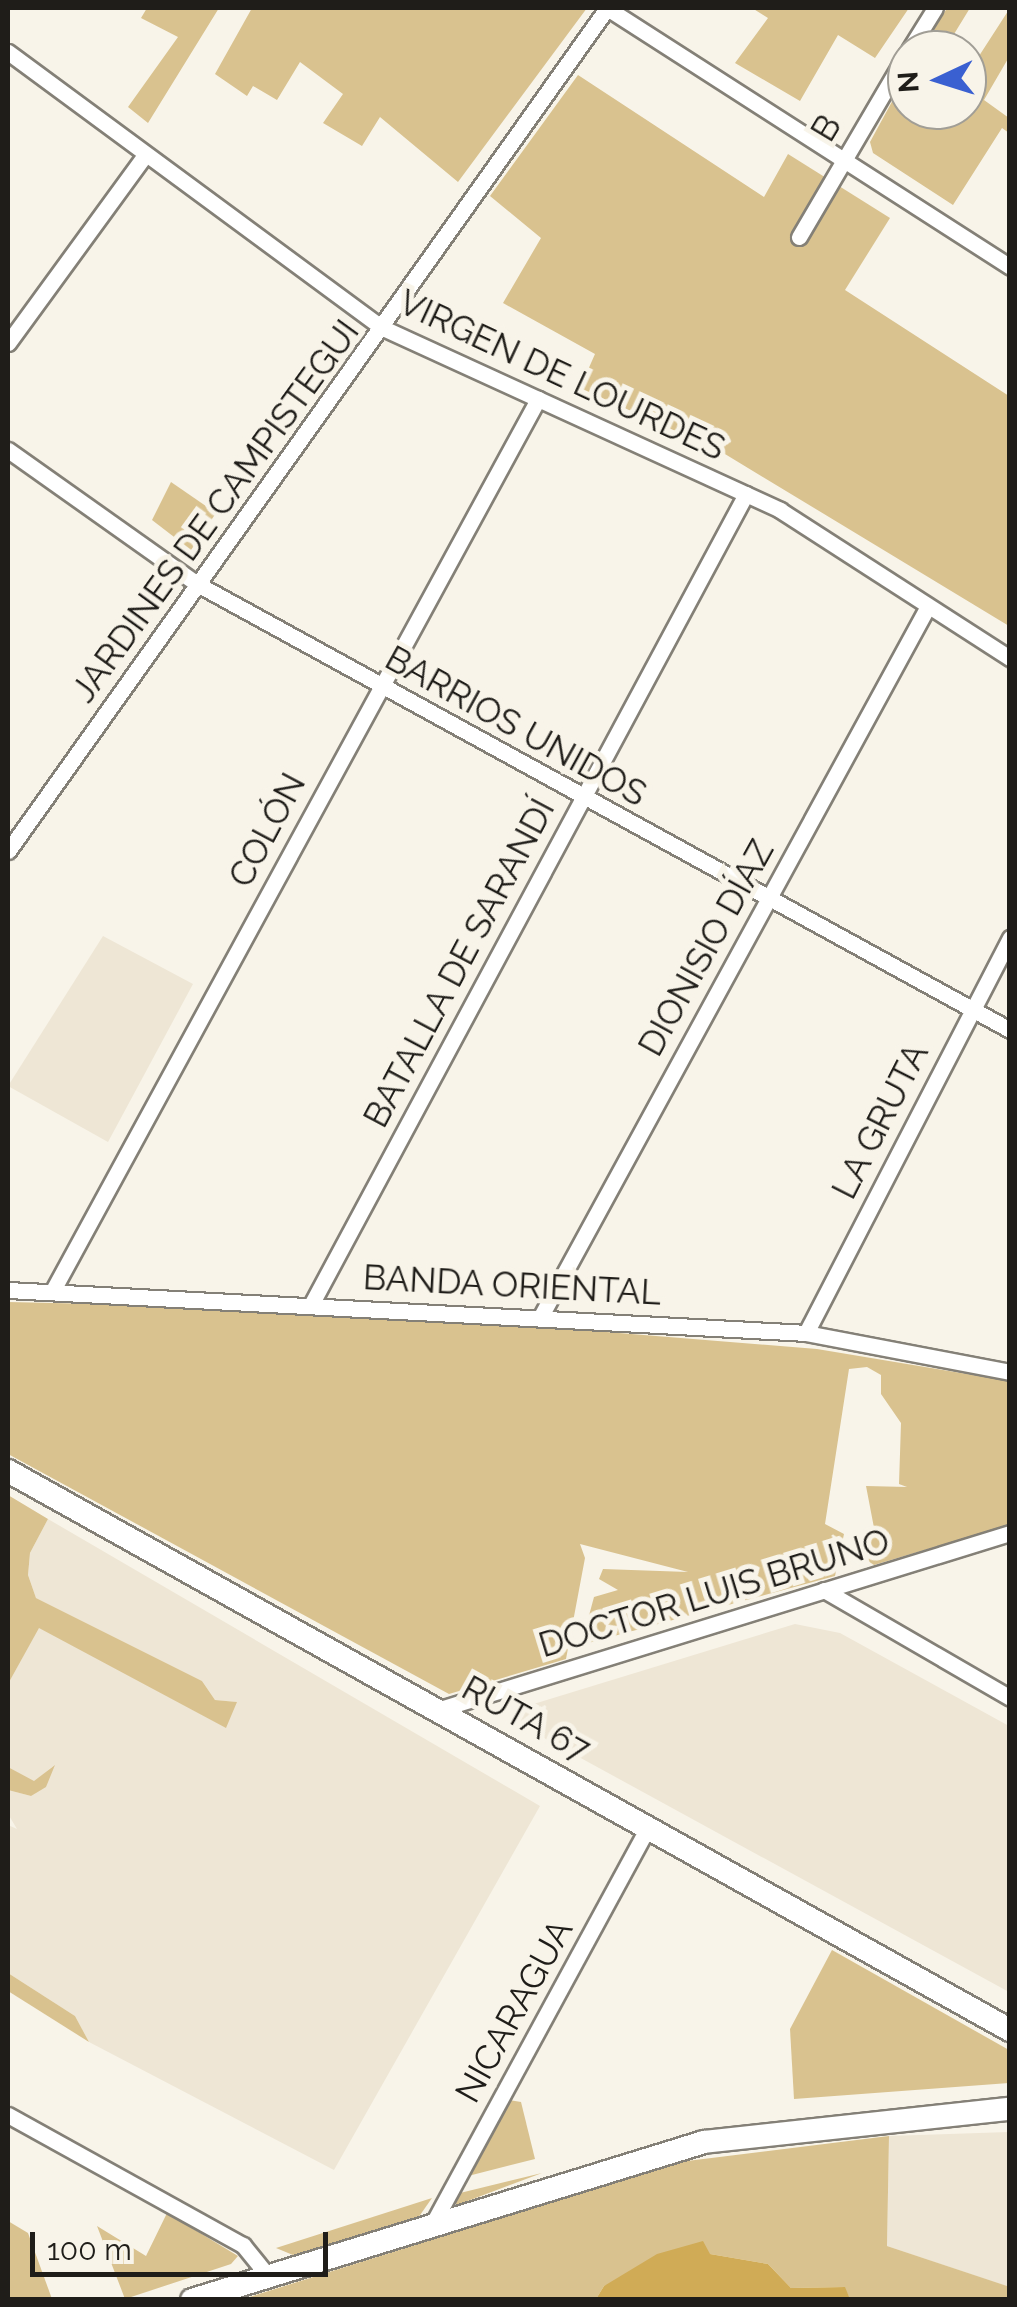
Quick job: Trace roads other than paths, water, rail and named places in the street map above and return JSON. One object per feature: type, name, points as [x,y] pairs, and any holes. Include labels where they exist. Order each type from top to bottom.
[{"type":"street","points":[[607,8],[1010,267]]},
{"type":"street","name":"JARDINES DE CAMPISTEGUI","points":[[8,851],[607,8]]},
{"type":"street","name":"B","points":[[921,30],[934,8]]},
{"type":"street","name":"VIRGEN DE LOURDES","points":[[8,52],[383,328],[780,510],[926,610],[1010,658]]},
{"type":"street","name":"B","points":[[799,237],[887,86]]},
{"type":"street","points":[[8,343],[145,155]]},
{"type":"street","name":"COLÓN","points":[[52,1292],[538,400]]},
{"type":"street","name":"BARRIOS UNIDOS","points":[[8,450],[199,586],[1010,1030]]},
{"type":"street","name":"BATALLA DE SARANDÍ","points":[[312,1303],[746,494]]},
{"type":"street","name":"DIONISIO DÍAZ","points":[[541,1316],[926,610]]},
{"type":"street","name":"LA GRUTA","points":[[806,1333],[1010,937]]},
{"type":"street","name":"BANDA ORIENTAL","points":[[8,1290],[312,1303],[806,1333],[1008,1368]]},
{"type":"street","name":"RUTA 67","points":[[8,1471],[1010,2030]]},
{"type":"street","name":"DOCTOR LUIS BRUNO","points":[[437,1710],[1010,1533]]},
{"type":"street","points":[[824,1590],[1010,1698]]},
{"type":"street","name":"NICARAGUA","points":[[432,2225],[648,1827]]},
{"type":"street","points":[[192,2300],[704,2142],[1010,2109]]},
{"type":"street","points":[[8,2115],[244,2245],[268,2276]]}]
